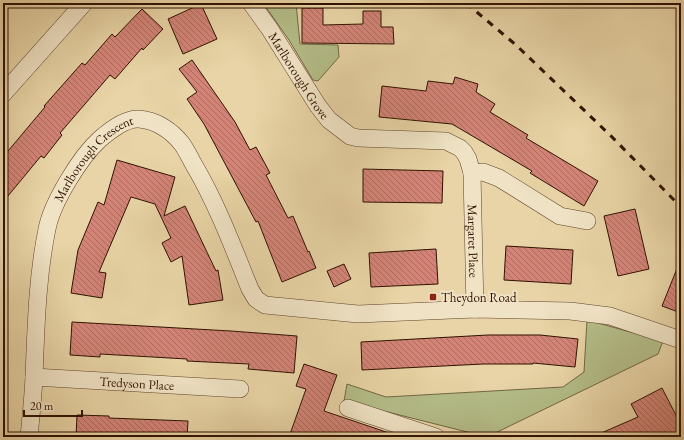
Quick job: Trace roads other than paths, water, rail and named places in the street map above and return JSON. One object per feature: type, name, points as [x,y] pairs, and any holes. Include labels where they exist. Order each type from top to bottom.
[{"type":"street","points":[[3,94],[84,3]]},
{"type":"street","name":"Marlborough Grove","points":[[251,3],[269,28],[318,106],[329,120],[350,136],[358,138]]},
{"type":"street","name":"Marlborough Crescent","points":[[29,437],[34,377],[37,304],[47,228],[52,213],[74,171],[96,142],[111,129],[128,121],[138,119],[155,122],[168,130],[182,144],[205,183],[250,289],[256,299],[264,305],[358,314],[475,309]]},
{"type":"street","name":"Margaret Place","points":[[358,138],[446,141],[460,148],[464,152],[472,172],[475,309]]},
{"type":"street","points":[[472,172],[483,172],[499,178],[560,216],[587,221]]},
{"type":"street","points":[[475,309],[570,311],[610,316],[681,340]]},
{"type":"street","name":"Tredyson Place","points":[[34,377],[240,388]]},
{"type":"street","points":[[348,408],[436,437]]},
{"type":"railway","points":[[466,3],[516,45],[611,136],[681,207]]},
{"type":"place","name":"Theydon Road","points":[[433,297]]}]
